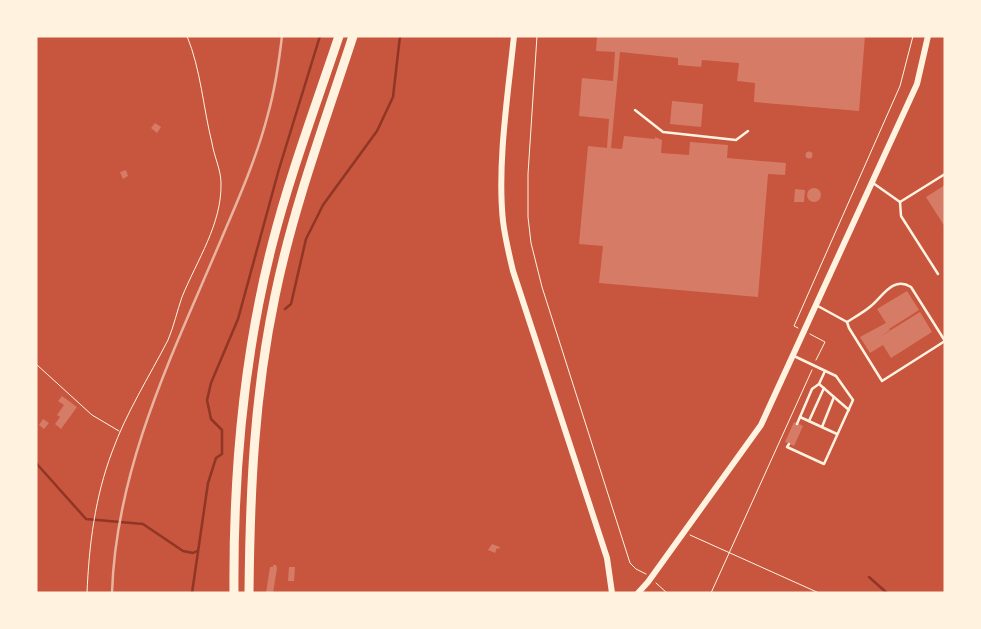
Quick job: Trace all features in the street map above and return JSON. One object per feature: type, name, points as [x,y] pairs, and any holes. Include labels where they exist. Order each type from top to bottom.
[{"type":"highway","points":[[234,593],[235,508],[240,435],[246,374],[258,308],[272,245],[289,186],[339,36]]},
{"type":"highway","points":[[249,593],[250,502],[254,437],[261,373],[274,297],[288,239],[353,36]]},
{"type":"street","points":[[514,36],[502,162],[503,219],[506,244],[607,558],[612,593]]},
{"type":"street","points":[[638,593],[761,425],[917,84],[928,36]]},
{"type":"lane","points":[[635,110],[663,132],[736,140],[748,131]]},
{"type":"lane","points":[[900,202],[945,174]]},
{"type":"lane","points":[[872,182],[900,202]]},
{"type":"lane","points":[[900,202],[901,216],[938,274]]},
{"type":"lane","points":[[816,305],[847,322],[882,381],[945,341],[911,288],[906,284],[894,285],[884,292],[868,309],[847,322]]},
{"type":"lane","points":[[789,444],[787,447],[824,464],[853,400],[845,386],[836,376],[793,356]]},
{"type":"lane","points":[[797,424],[812,389],[819,384],[825,371]]},
{"type":"lane","points":[[819,384],[849,410]]},
{"type":"lane","points":[[809,421],[824,388]]},
{"type":"lane","points":[[822,427],[834,397]]},
{"type":"lane","points":[[800,417],[838,434]]},
{"type":"path","points":[[87,593],[92,529],[103,480],[120,431],[169,338],[182,299],[215,224],[218,209],[222,182],[211,142],[200,80],[187,36]]},
{"type":"path","points":[[538,36],[528,174],[528,217],[531,243],[542,287],[630,562],[636,569],[645,573],[667,593]]},
{"type":"path","points":[[710,593],[824,342],[794,326],[900,86],[913,36]]},
{"type":"path","points":[[36,364],[92,415],[120,431]]},
{"type":"path","points":[[684,532],[820,593]]},
{"type":"building","points":[[597,36],[865,36],[859,111],[754,102],[755,83],[737,81],[739,63],[702,60],[701,67],[678,65],[678,58],[620,52],[611,148],[622,149],[624,136],[655,139],[655,137],[662,140],[661,153],[689,155],[690,142],[728,145],[727,158],[786,163],[785,175],[768,174],[758,297],[599,283],[603,246],[579,244],[588,146],[607,148],[609,119],[579,116],[582,78],[613,81],[615,52],[596,51]]},
{"type":"building","points":[[672,101],[703,104],[701,127],[670,124]]},
{"type":"building","points":[[155,123],[161,127],[157,133],[151,128]]},
{"type":"building","points":[[809,151],[813,155],[809,159],[805,155]]},
{"type":"building","points":[[126,170],[128,176],[123,179],[120,172]]},
{"type":"building","points":[[945,185],[945,227],[926,197]]},
{"type":"building","points":[[811,188],[817,188],[821,195],[817,202],[811,202],[807,198],[807,192]]},
{"type":"building","points":[[795,189],[805,190],[804,202],[794,202]]},
{"type":"building","points":[[907,291],[919,310],[878,338],[920,312],[932,332],[891,358],[883,345],[870,353],[860,337],[886,323],[877,309]]},
{"type":"building","points":[[62,396],[77,407],[61,429],[55,424],[60,417],[57,415],[64,405],[58,401]]},
{"type":"building","points":[[43,419],[49,423],[44,429],[39,425]]},
{"type":"building","points":[[794,422],[803,426],[794,446],[785,442]]},
{"type":"building","points":[[492,544],[500,547],[499,549],[497,548],[495,553],[488,550]]},
{"type":"building","points":[[273,565],[276,565],[277,568],[273,593],[266,593],[270,567],[273,567]]},
{"type":"building","points":[[289,567],[295,567],[294,581],[288,581]]},
{"type":"waterway","points":[[192,593],[208,483],[216,458],[222,454],[222,430],[211,419],[207,400],[211,383],[238,319],[279,169],[320,36]]},
{"type":"waterway","points":[[285,309],[291,304],[306,239],[323,205],[377,131],[393,97],[400,36]]},
{"type":"waterway","points":[[36,463],[86,519],[143,524],[183,551],[193,553],[197,551]]},
{"type":"waterway","points":[[869,577],[887,593]]},
{"type":"railway","points":[[112,593],[116,545],[137,451],[169,361],[255,157],[273,95],[282,36]]}]
